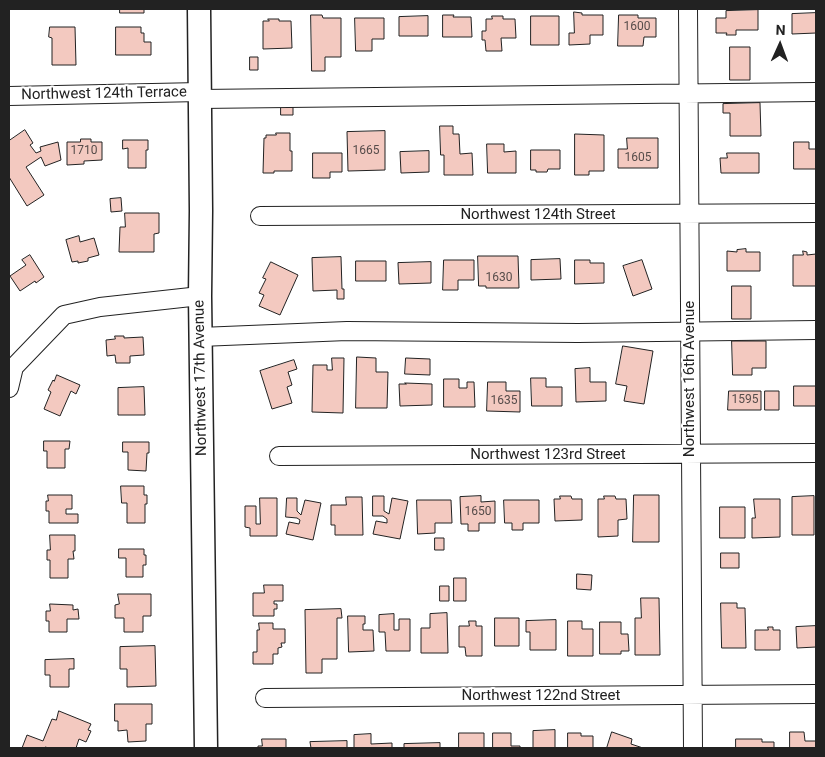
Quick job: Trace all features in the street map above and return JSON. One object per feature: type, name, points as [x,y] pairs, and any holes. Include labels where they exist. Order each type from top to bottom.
[{"type":"main road","name":"Northwest 17th Avenue","points":[[199,9],[200,337],[206,748]]},
{"type":"street","name":"Northwest 16th Avenue","points":[[688,9],[694,748]]},
{"type":"street","name":"Northwest 124th Terrace","points":[[9,96],[816,92]]},
{"type":"street","name":"Northwest 124th Street","points":[[260,216],[816,213]]},
{"type":"street","points":[[9,388],[14,367],[64,315],[100,307],[200,296]]},
{"type":"street","points":[[200,337],[347,331],[578,333],[816,330]]},
{"type":"street","name":"Northwest 123rd Street","points":[[279,456],[816,453]]},
{"type":"street","name":"Northwest 122nd Street","points":[[266,698],[816,694]]},
{"type":"building","points":[[120,9],[144,9],[144,13],[120,13]]},
{"type":"building","points":[[758,10],[758,30],[736,30],[736,35],[716,33],[716,18],[726,18],[726,11]]},
{"type":"building","points":[[574,12],[582,13],[582,15],[603,15],[603,35],[590,35],[590,44],[569,45],[569,33],[574,33]]},
{"type":"building","points":[[816,13],[816,33],[792,34],[792,14]]},
{"type":"building","points":[[311,15],[322,15],[323,18],[341,18],[341,57],[325,57],[325,71],[312,71]]},
{"type":"building","points":[[443,15],[471,17],[472,37],[443,37]]},
{"type":"building","points":[[619,15],[638,15],[638,18],[656,18],[656,37],[644,37],[643,46],[618,46]]},
{"type":"building","points":[[428,16],[428,36],[399,36],[399,17]]},
{"type":"building","points":[[492,16],[503,16],[503,19],[515,19],[516,38],[501,38],[502,51],[486,51],[485,40],[482,40],[482,31],[486,31],[486,19],[492,19]]},
{"type":"building","points":[[531,16],[559,16],[559,45],[531,45]]},
{"type":"building","points":[[355,18],[384,18],[384,39],[372,39],[372,51],[356,51]]},
{"type":"building","points":[[268,19],[291,21],[292,48],[263,49],[263,21],[269,21]]},
{"type":"building","points":[[50,27],[75,27],[76,65],[52,65],[52,38],[49,37]]},
{"type":"building","points":[[116,27],[141,27],[141,33],[144,33],[144,42],[151,42],[151,55],[116,55]]},
{"type":"building","points":[[730,47],[750,47],[750,80],[730,80]]},
{"type":"building","points":[[250,57],[258,57],[258,70],[250,70]]},
{"type":"building","points":[[760,103],[761,136],[730,136],[730,113],[723,113],[723,104]]},
{"type":"building","points":[[281,107],[293,107],[293,115],[281,115]]},
{"type":"building","points":[[440,126],[453,126],[453,134],[459,134],[460,154],[472,153],[473,175],[444,175],[444,155],[441,155]]},
{"type":"building","points":[[25,130],[33,143],[30,145],[36,153],[41,151],[40,147],[58,142],[61,160],[45,166],[41,157],[26,167],[44,195],[27,206],[9,177],[9,141]]},
{"type":"building","points":[[385,131],[385,170],[348,171],[347,132]]},
{"type":"building","points":[[276,133],[290,133],[292,171],[263,173],[264,138],[266,138],[266,135],[276,135]]},
{"type":"building","points":[[575,134],[604,135],[604,171],[589,171],[589,175],[575,175]]},
{"type":"building","points":[[627,138],[658,138],[658,168],[618,168],[618,149],[627,149]]},
{"type":"building","points":[[81,139],[91,139],[91,142],[102,142],[102,160],[84,161],[84,164],[67,165],[67,142],[80,142]]},
{"type":"building","points":[[123,140],[148,140],[146,168],[128,168],[128,148],[123,149]]},
{"type":"building","points":[[794,142],[809,142],[809,149],[816,149],[816,169],[794,169]]},
{"type":"building","points":[[487,144],[504,144],[504,152],[516,151],[516,173],[488,173]]},
{"type":"building","points":[[531,150],[560,150],[560,169],[548,169],[547,172],[531,170]]},
{"type":"building","points":[[429,151],[429,172],[401,173],[400,152]]},
{"type":"building","points":[[313,153],[342,153],[342,172],[330,172],[330,178],[313,178]]},
{"type":"building","points":[[727,153],[759,153],[759,173],[721,173],[720,158],[727,158]]},
{"type":"building","points":[[121,198],[122,211],[111,212],[110,199]]},
{"type":"building","points":[[125,213],[159,213],[159,233],[154,234],[154,252],[119,252],[120,227],[125,227]]},
{"type":"building","points":[[79,236],[80,242],[94,238],[99,255],[88,258],[88,261],[72,262],[66,240]]},
{"type":"building","points":[[746,249],[746,252],[760,252],[760,271],[727,271],[727,251],[737,252],[737,250]]},
{"type":"building","points":[[803,251],[807,252],[807,255],[816,254],[816,286],[793,286],[793,255],[803,255]]},
{"type":"building","points":[[30,255],[44,277],[20,291],[10,276],[26,265],[22,260]]},
{"type":"building","points":[[478,256],[518,256],[519,288],[486,288],[486,286],[479,286]]},
{"type":"building","points":[[341,257],[344,299],[337,299],[337,290],[313,291],[312,258]]},
{"type":"building","points":[[560,259],[561,279],[531,280],[531,260]]},
{"type":"building","points":[[444,260],[474,260],[474,280],[458,280],[458,290],[443,290]]},
{"type":"building","points":[[575,260],[590,260],[590,263],[604,263],[604,283],[575,284]]},
{"type":"building","points":[[642,260],[652,289],[633,296],[623,266]]},
{"type":"building","points":[[356,261],[386,261],[386,281],[356,281]]},
{"type":"building","points":[[271,262],[298,275],[280,315],[259,306],[264,295],[259,293],[266,279],[263,278]]},
{"type":"building","points":[[431,262],[431,283],[399,284],[398,263]]},
{"type":"building","points":[[732,286],[751,286],[751,319],[732,319]]},
{"type":"building","points":[[115,336],[124,336],[124,338],[143,337],[144,355],[130,356],[130,363],[116,363],[115,355],[107,356],[106,340],[115,339]]},
{"type":"building","points":[[732,341],[766,341],[766,368],[752,368],[752,375],[733,375]]},
{"type":"building","points":[[623,346],[653,351],[644,404],[624,401],[627,386],[616,384]]},
{"type":"building","points":[[357,357],[376,358],[376,372],[388,372],[387,408],[356,408]]},
{"type":"building","points":[[332,358],[344,358],[343,413],[312,412],[313,365],[327,365],[327,370],[332,370]]},
{"type":"building","points":[[406,358],[430,359],[430,375],[405,374]]},
{"type":"building","points":[[294,360],[297,369],[288,372],[292,385],[287,387],[292,403],[272,409],[260,371]]},
{"type":"building","points":[[590,368],[590,382],[606,382],[606,401],[576,402],[575,369]]},
{"type":"building","points":[[57,375],[80,385],[76,394],[71,391],[60,416],[44,409],[51,392],[48,390]]},
{"type":"building","points":[[531,378],[546,378],[546,387],[562,387],[562,406],[532,406]]},
{"type":"building","points":[[444,379],[459,379],[459,388],[467,388],[467,382],[474,382],[475,407],[444,407]]},
{"type":"building","points":[[488,382],[506,382],[506,391],[520,391],[520,412],[487,411]]},
{"type":"building","points":[[399,384],[432,384],[432,405],[400,406]]},
{"type":"building","points":[[794,386],[816,386],[816,406],[794,406]]},
{"type":"building","points":[[144,387],[145,415],[118,415],[118,388]]},
{"type":"building","points":[[729,391],[761,391],[761,410],[728,410]]},
{"type":"building","points":[[765,391],[779,391],[779,410],[765,410]]},
{"type":"building","points":[[44,441],[70,441],[69,449],[65,449],[65,468],[47,468],[47,451],[44,451]]},
{"type":"building","points":[[123,442],[149,442],[146,471],[128,470],[128,452],[123,452]]},
{"type":"building","points":[[121,486],[144,486],[144,495],[147,495],[145,523],[127,523],[127,503],[122,503]]},
{"type":"building","points":[[48,495],[72,495],[72,509],[66,509],[66,514],[78,514],[78,523],[49,523],[49,511],[46,511]]},
{"type":"building","points":[[634,495],[659,495],[659,542],[633,542]]},
{"type":"building","points":[[373,496],[384,496],[384,511],[389,514],[392,498],[408,501],[400,539],[373,534],[376,521],[387,523],[387,519],[383,516],[373,516]]},
{"type":"building","points":[[481,496],[481,502],[495,501],[495,523],[479,523],[479,531],[468,531],[468,524],[461,524],[460,497]]},
{"type":"building","points":[[560,496],[582,499],[582,520],[555,521],[554,499],[560,499]]},
{"type":"building","points":[[604,496],[626,499],[627,519],[618,520],[618,536],[598,537],[598,499],[604,499]]},
{"type":"building","points":[[814,496],[814,535],[792,535],[792,497]]},
{"type":"building","points":[[346,497],[362,497],[363,535],[335,535],[335,525],[331,525],[331,505],[346,505]]},
{"type":"building","points":[[260,498],[277,498],[277,536],[250,536],[250,528],[245,527],[245,506],[256,506],[256,524],[260,524]]},
{"type":"building","points":[[287,498],[297,498],[297,511],[301,515],[305,500],[321,503],[313,540],[286,534],[289,522],[299,524],[300,520],[286,517]]},
{"type":"building","points":[[754,499],[780,499],[780,537],[752,538],[752,518],[755,518]]},
{"type":"building","points":[[417,500],[451,500],[452,523],[435,523],[435,533],[418,534]]},
{"type":"building","points":[[504,500],[539,500],[539,523],[523,523],[523,530],[512,530],[512,523],[505,523]]},
{"type":"building","points":[[720,507],[745,507],[745,538],[720,538]]},
{"type":"building","points":[[50,535],[75,535],[74,559],[68,559],[68,578],[50,578],[50,560],[47,560],[47,550],[50,550]]},
{"type":"building","points":[[435,538],[444,538],[444,550],[435,550]]},
{"type":"building","points":[[119,549],[144,549],[146,565],[143,565],[143,577],[126,577],[126,558],[119,558]]},
{"type":"building","points":[[721,553],[739,553],[739,568],[721,568]]},
{"type":"building","points":[[577,574],[592,575],[591,590],[577,589]]},
{"type":"building","points":[[454,578],[466,578],[466,601],[454,601]]},
{"type":"building","points":[[264,585],[283,585],[283,601],[274,601],[274,604],[277,604],[277,609],[274,609],[274,616],[253,616],[253,593],[264,593]]},
{"type":"building","points":[[440,586],[449,586],[449,601],[440,601]]},
{"type":"building","points":[[118,594],[151,594],[151,616],[143,616],[143,632],[124,632],[124,618],[115,618],[115,605],[119,604]]},
{"type":"building","points":[[641,598],[659,598],[660,655],[635,655],[635,618],[641,618]]},
{"type":"building","points":[[721,603],[737,603],[737,608],[745,608],[746,648],[722,648]]},
{"type":"building","points":[[50,604],[73,605],[73,610],[78,609],[79,619],[67,619],[67,632],[49,632],[49,621],[46,621],[46,611],[50,611]]},
{"type":"building","points":[[341,609],[342,618],[337,618],[337,659],[322,659],[322,673],[306,673],[305,610]]},
{"type":"building","points":[[447,613],[448,653],[421,653],[421,628],[430,628],[430,614]]},
{"type":"building","points":[[394,614],[394,630],[399,630],[399,619],[410,619],[410,651],[386,651],[385,632],[379,632],[379,615]]},
{"type":"building","points":[[348,616],[365,616],[363,630],[373,630],[374,651],[349,652]]},
{"type":"building","points":[[495,618],[519,618],[519,646],[495,646]]},
{"type":"building","points":[[556,620],[556,650],[530,650],[530,632],[526,632],[526,621]]},
{"type":"building","points":[[469,621],[476,621],[476,626],[482,626],[482,656],[466,656],[465,647],[459,647],[459,626],[469,626]]},
{"type":"building","points":[[568,621],[582,621],[582,629],[593,629],[593,656],[568,656]]},
{"type":"building","points":[[600,622],[621,622],[621,634],[628,634],[629,651],[621,651],[621,654],[600,654]]},
{"type":"building","points":[[259,623],[273,623],[273,629],[285,629],[285,643],[281,643],[282,647],[278,648],[278,654],[273,654],[273,664],[253,664],[253,652],[257,652],[257,630],[259,630]]},
{"type":"building","points":[[816,626],[816,647],[797,648],[796,627]]},
{"type":"building","points":[[768,627],[773,627],[773,630],[780,630],[780,650],[755,650],[755,630],[768,630]]},
{"type":"building","points":[[155,646],[156,686],[127,687],[127,669],[120,669],[120,647]]},
{"type":"building","points":[[74,659],[74,669],[69,669],[69,687],[50,687],[50,675],[45,675],[45,660]]},
{"type":"building","points":[[115,704],[152,704],[152,724],[146,724],[146,741],[128,742],[127,730],[118,731],[118,721],[115,721]]},
{"type":"building","points":[[59,711],[91,724],[88,730],[91,731],[86,742],[79,739],[76,748],[22,748],[27,735],[43,741],[52,719],[56,720]]},
{"type":"building","points":[[555,730],[555,748],[533,748],[533,731]]},
{"type":"building","points":[[612,732],[632,739],[631,744],[643,748],[607,748]]},
{"type":"building","points":[[790,732],[804,732],[805,741],[816,741],[816,748],[790,748]]},
{"type":"building","points":[[459,733],[484,733],[484,748],[459,748]]},
{"type":"building","points":[[493,733],[511,733],[511,746],[520,746],[520,748],[493,748]]},
{"type":"building","points":[[568,733],[581,733],[581,736],[593,736],[593,748],[568,748]]},
{"type":"building","points":[[371,734],[371,744],[392,743],[392,748],[354,748],[354,735]]},
{"type":"building","points":[[262,739],[286,739],[286,748],[258,748],[258,746],[262,746]]},
{"type":"building","points":[[736,739],[762,739],[762,742],[774,742],[774,748],[736,748]]},
{"type":"building","points":[[347,741],[347,748],[311,748],[310,742]]},
{"type":"building","points":[[440,743],[440,748],[404,748],[404,744]]}]
